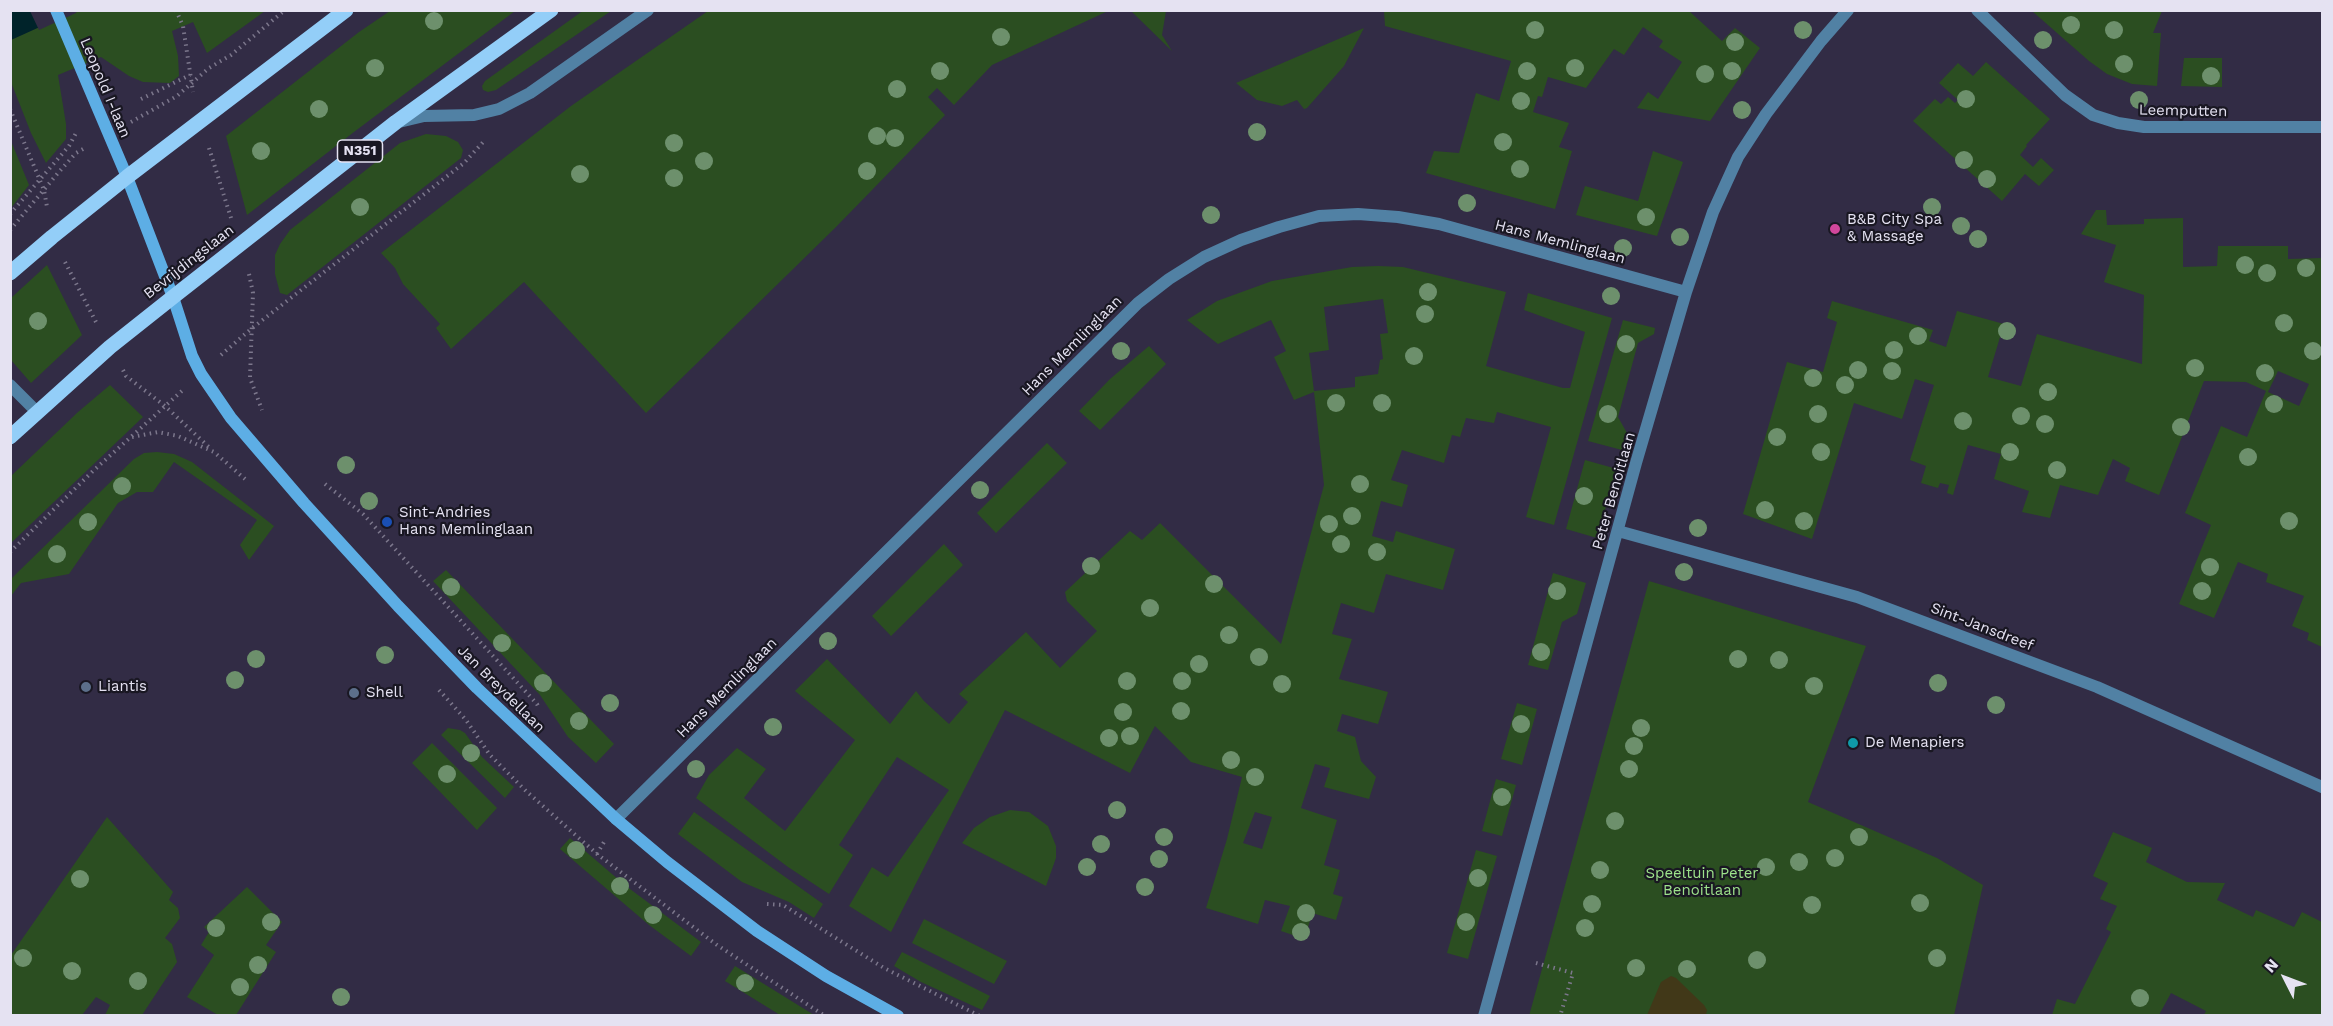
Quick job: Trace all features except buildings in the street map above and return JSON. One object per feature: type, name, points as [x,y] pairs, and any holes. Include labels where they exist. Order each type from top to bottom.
[{"type":"main road","points":[[12,271],[127,177],[346,10]]},
{"type":"main road","name":"Bevrijdingslaan","points":[[10,437],[36,411],[110,347],[173,297],[396,122],[551,10]]},
{"type":"street","name":"Leopold I-laan","points":[[56,10],[127,177],[173,297]]},
{"type":"street","name":"Bevrijdingslaan","points":[[396,122],[424,116],[474,115],[499,109],[530,93],[648,10]]},
{"type":"street","name":"Peter Benoitlaan","points":[[1484,1016],[1686,292],[1713,212],[1738,157],[1787,84],[1848,10]]},
{"type":"street","name":"Leemputten","points":[[1977,10],[2065,95],[2093,115],[2118,123],[2144,127],[2322,127]]},
{"type":"street","name":"Hans Memlinglaan","points":[[616,819],[1138,303],[1169,279],[1204,257],[1241,240],[1279,227],[1319,216],[1359,214],[1398,217],[1439,224],[1686,292]]},
{"type":"street","name":"Jan Breydellaan","points":[[173,297],[192,356],[217,400],[304,503],[450,660],[555,764],[667,862],[758,931],[817,970],[898,1016]]},
{"type":"street","points":[[10,385],[36,411]]},
{"type":"street","name":"Sint-Jansdreef","points":[[1618,531],[1857,597],[2097,687],[2322,787]]},
{"type":"path","points":[[176,10],[183,26],[191,83]]},
{"type":"path","points":[[177,96],[209,68],[231,55],[285,10]]},
{"type":"path","points":[[141,99],[190,75]]},
{"type":"path","points":[[10,110],[44,190],[47,207]]},
{"type":"path","points":[[10,214],[69,146],[76,133]]},
{"type":"path","points":[[233,344],[464,163],[489,137]]},
{"type":"path","points":[[214,162],[233,224]]},
{"type":"path","points":[[10,230],[58,173]]},
{"type":"path","points":[[61,252],[91,313]]},
{"type":"path","points":[[250,279],[253,293],[250,378],[255,397],[266,419]]},
{"type":"path","points":[[126,376],[165,406],[214,452]]},
{"type":"path","points":[[10,552],[84,480],[180,393]]},
{"type":"path","points":[[321,480],[363,514],[537,704],[540,714]]},
{"type":"path","points":[[720,903],[783,905],[884,968],[980,1016]]},
{"type":"path","points":[[1536,963],[1573,973],[1561,1013],[1563,1016]]},
{"type":"green space","points":[[584,10],[611,11],[496,90],[488,92],[483,90],[482,86],[485,81]]},
{"type":"green space","points":[[75,11],[265,11],[207,53],[193,22],[172,31],[178,56],[179,76],[170,83],[143,82],[129,76],[101,57],[58,75],[66,124],[66,139],[46,163],[31,133],[11,82],[10,40]]},
{"type":"green space","points":[[390,11],[515,11],[247,215],[226,136],[359,32]]},
{"type":"green space","points":[[708,11],[1108,11],[992,65],[954,105],[937,88],[928,97],[945,115],[836,227],[646,413],[524,282],[451,349],[436,328],[440,324],[403,284],[395,268],[381,253],[571,106]]},
{"type":"green space","points":[[1131,11],[1166,11],[1162,35],[1172,51]]},
{"type":"green space","points":[[1384,11],[1689,11],[1722,41],[1735,28],[1760,48],[1710,121],[1637,108],[1648,92],[1658,99],[1682,62],[1659,47],[1663,41],[1643,27],[1624,55],[1614,49],[1586,88],[1548,77],[1542,97],[1538,96],[1533,112],[1569,123],[1559,147],[1572,151],[1555,209],[1426,173],[1434,151],[1459,153],[1476,93],[1499,101],[1511,61],[1385,26]]},
{"type":"green space","points":[[2032,11],[2162,11],[2153,33],[2161,33],[2157,86],[2132,84],[2107,74]]},
{"type":"green space","points":[[1364,28],[1344,66],[1307,108],[1304,109],[1297,100],[1282,106],[1257,100],[1236,83]]},
{"type":"green space","points":[[2184,58],[2222,58],[2222,87],[2181,86]]},
{"type":"green space","points":[[1986,62],[2050,119],[2020,155],[2033,167],[2041,158],[2054,170],[2039,186],[2025,174],[2002,201],[1913,121],[1935,99],[1941,104],[1948,97],[1955,103],[1958,100],[1939,83],[1958,63],[1973,76]]},
{"type":"green space","points":[[426,134],[446,136],[458,142],[463,150],[461,158],[287,295],[280,293],[275,274],[275,255],[290,230],[400,143]]},
{"type":"green space","points":[[11,141],[29,185],[10,208]]},
{"type":"green space","points":[[1653,151],[1683,162],[1657,236],[1576,215],[1585,186],[1638,201]]},
{"type":"green space","points":[[2096,210],[2106,210],[2107,225],[2144,224],[2144,219],[2183,218],[2183,267],[2217,266],[2218,246],[2288,246],[2288,259],[2322,258],[2322,647],[2307,640],[2309,633],[2292,626],[2304,596],[2266,582],[2268,574],[2238,562],[2214,618],[2179,604],[2211,525],[2185,513],[2221,426],[2247,437],[2266,391],[2246,382],[2204,381],[2159,495],[2125,481],[2130,468],[2113,459],[2098,495],[2060,485],[2050,518],[2022,512],[2029,491],[1994,479],[2001,454],[1968,445],[1953,495],[1947,493],[1949,485],[1940,483],[1938,488],[1921,483],[1926,466],[1910,460],[1934,385],[1915,379],[1902,419],[1854,403],[1812,539],[1743,514],[1787,362],[1823,372],[1837,322],[1827,318],[1832,301],[1933,330],[1929,341],[1946,347],[1957,311],[2004,324],[1988,377],[2021,386],[2037,334],[2142,364],[2144,295],[2104,282],[2116,245],[2081,234]],"holes":[[[2278,371],[2309,384],[2299,406],[2268,392]]]},
{"type":"green space","points":[[47,265],[82,335],[31,383],[11,360],[11,298]]},
{"type":"green space","points":[[1352,267],[1403,267],[1506,292],[1486,366],[1563,388],[1570,388],[1585,332],[1524,310],[1528,293],[1612,318],[1554,525],[1526,517],[1551,427],[1497,412],[1494,423],[1466,418],[1460,437],[1452,435],[1444,463],[1402,450],[1391,480],[1408,485],[1402,507],[1381,501],[1372,536],[1393,542],[1396,531],[1455,549],[1443,590],[1386,574],[1374,613],[1341,603],[1332,634],[1352,639],[1339,679],[1388,692],[1378,724],[1342,714],[1337,731],[1355,737],[1361,761],[1376,777],[1369,799],[1324,787],[1330,768],[1315,764],[1301,808],[1337,820],[1324,865],[1340,870],[1333,894],[1343,897],[1336,920],[1312,913],[1305,939],[1281,931],[1290,906],[1265,900],[1258,924],[1206,908],[1227,839],[1242,777],[1191,762],[1155,726],[1130,773],[1005,710],[891,932],[849,906],[872,867],[888,877],[949,790],[897,757],[839,845],[853,855],[829,894],[788,867],[696,798],[709,775],[737,748],[766,769],[744,798],[785,831],[855,740],[795,691],[827,659],[890,724],[916,691],[949,724],[968,702],[959,694],[1026,632],[1060,668],[1097,631],[1067,601],[1065,592],[1130,531],[1142,540],[1160,523],[1281,644],[1324,485],[1314,392],[1294,400],[1274,357],[1286,351],[1271,320],[1218,344],[1187,320],[1217,301],[1272,281]],"holes":[[[1383,299],[1388,333],[1380,334],[1383,359],[1380,360],[1378,374],[1355,377],[1355,387],[1314,391],[1309,353],[1329,350],[1324,307]],[[1255,812],[1272,817],[1262,849],[1243,843]]]},
{"type":"green space","points":[[1623,320],[1655,328],[1654,334],[1638,343],[1618,417],[1627,433],[1622,450],[1588,441]]},
{"type":"green space","points":[[1149,346],[1166,364],[1100,430],[1079,411],[1110,379]]},
{"type":"green space","points":[[110,385],[143,417],[11,543],[11,476]]},
{"type":"green space","points":[[1047,443],[1067,463],[996,533],[977,513]]},
{"type":"green space","points":[[144,453],[174,454],[192,462],[274,526],[249,560],[240,545],[257,520],[174,462],[153,492],[137,492],[118,503],[69,574],[21,583],[11,596],[11,579],[18,572],[134,459]]},
{"type":"green space","points":[[1585,460],[1617,469],[1597,538],[1566,529]]},
{"type":"green space","points":[[944,544],[963,565],[891,636],[872,616]]},
{"type":"green space","points":[[446,570],[614,744],[596,763],[568,737],[540,695],[433,581]]},
{"type":"green space","points":[[1553,573],[1586,583],[1577,614],[1562,622],[1548,670],[1528,665]]},
{"type":"green space","name":"Speeltuin Peter Benoitlaan","points":[[1649,581],[1866,646],[1808,802],[1937,858],[1983,885],[1954,1015],[1529,1016]]},
{"type":"green space","points":[[1517,703],[1537,709],[1522,765],[1501,759]]},
{"type":"green space","points":[[448,728],[465,733],[482,757],[514,787],[505,798],[441,735]]},
{"type":"green space","points":[[432,743],[497,808],[477,830],[412,763]]},
{"type":"green space","points":[[1496,779],[1516,785],[1502,836],[1482,831]]},
{"type":"green space","points":[[1010,810],[1029,812],[1048,826],[1056,846],[1056,858],[1046,886],[962,843],[974,828],[990,817]]},
{"type":"green space","points":[[694,812],[823,904],[814,918],[789,902],[742,882],[678,834]]},
{"type":"green space","points":[[107,817],[173,892],[169,900],[178,908],[180,918],[165,938],[172,944],[177,962],[142,1015],[105,1015],[110,1005],[96,997],[82,1015],[11,1015],[11,955]]},
{"type":"green space","points":[[2113,832],[2152,848],[2146,862],[2187,882],[2225,883],[2217,900],[2253,917],[2256,910],[2294,927],[2302,912],[2322,922],[2322,1015],[2204,1015],[2206,1011],[2171,993],[2159,1015],[2052,1015],[2057,999],[2075,1004],[2111,932],[2106,929],[2117,906],[2100,899],[2108,883],[2093,876]]},
{"type":"green space","points":[[570,838],[626,886],[701,942],[691,956],[649,925],[560,849]]},
{"type":"green space","points":[[1476,850],[1497,856],[1468,959],[1447,953]]},
{"type":"green space","points":[[247,887],[282,922],[266,945],[276,952],[236,1015],[218,1015],[187,997],[214,955],[201,945],[209,932],[204,927]]},
{"type":"green space","points":[[924,919],[1007,961],[994,984],[912,943]]},
{"type":"green space","points":[[902,952],[990,996],[982,1010],[921,982],[894,966]]},
{"type":"green space","points":[[735,966],[814,1015],[780,1015],[725,981]]},
{"type":"sand","points":[[1671,976],[1704,1005],[1707,1010],[1706,1015],[1647,1015],[1661,982]]},
{"type":"shaded area","points":[[11,10],[75,11],[11,40]]},
{"type":"pier","points":[[78,10],[39,30],[30,11]]},
{"type":"place","name":"B&B City Spa & Massage","points":[[1835,229]]},
{"type":"place","name":"Sint-Andries Hans Memlinglaan","points":[[387,522]]},
{"type":"place","name":"Liantis","points":[[86,687]]},
{"type":"place","name":"Shell","points":[[354,693]]},
{"type":"place","name":"De Menapiers","points":[[1853,743]]}]
